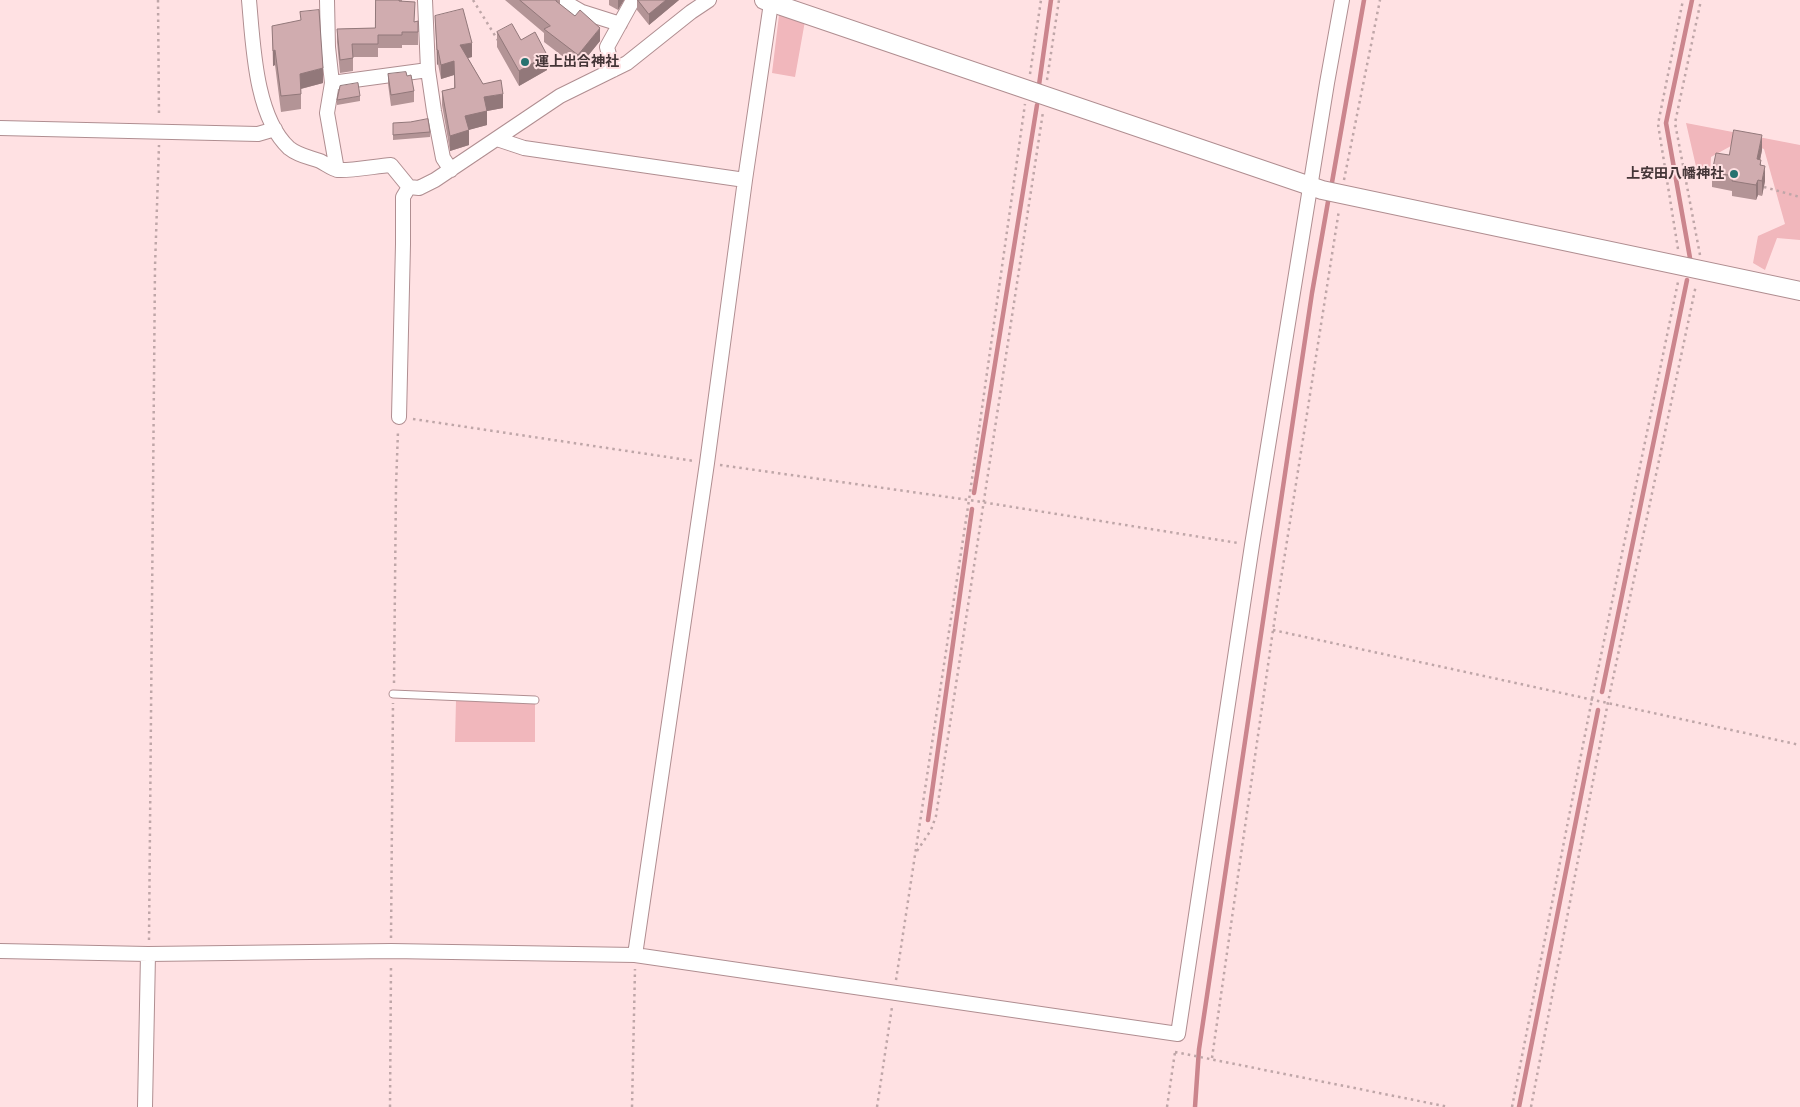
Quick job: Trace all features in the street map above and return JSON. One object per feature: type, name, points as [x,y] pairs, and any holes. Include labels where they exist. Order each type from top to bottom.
[{"type":"street","points":[[249,0],[260,85],[267,111],[275,130],[289,147],[299,154],[320,161],[337,170],[391,165],[409,187],[418,188],[451,170],[560,96],[627,63],[709,0]]},
{"type":"street","points":[[327,0],[328,47],[332,83],[327,113],[337,170]]},
{"type":"street","points":[[425,0],[428,70],[443,158],[451,170]]},
{"type":"street","points":[[561,0],[582,12],[620,24]]},
{"type":"street","points":[[613,70],[607,47],[633,0]]},
{"type":"street","points":[[0,951],[148,954],[391,951],[635,955],[1178,1034],[1252,545],[1326,191],[1327,83],[1342,0]]},
{"type":"street","points":[[635,955],[707,463],[767,2],[1326,191],[1800,291]]},
{"type":"street","points":[[332,83],[428,70]]},
{"type":"street","points":[[0,128],[258,134],[275,130]]},
{"type":"street","points":[[497,139],[524,148],[745,180]]},
{"type":"street","points":[[399,417],[403,244],[402,196],[409,187]]},
{"type":"street","points":[[144,1107],[148,954]]},
{"type":"lane","points":[[394,694],[535,700]]},
{"type":"path","points":[[148,954],[159,131],[158,0]]},
{"type":"path","points":[[473,0],[501,45]]},
{"type":"path","points":[[876,1107],[969,500],[1041,0]]},
{"type":"path","points":[[916,853],[931,830],[936,816],[1059,0]]},
{"type":"path","points":[[1212,1058],[1273,630],[1326,191],[1353,141],[1380,0]]},
{"type":"path","points":[[1512,1107],[1592,699],[1681,267],[1658,124],[1683,0]]},
{"type":"path","points":[[1530,1107],[1608,702],[1699,271],[1700,253],[1675,123],[1700,0]]},
{"type":"path","points":[[1764,187],[1800,197]]},
{"type":"path","points":[[390,1107],[396,486],[399,417],[983,502],[1252,545]]},
{"type":"path","points":[[1273,630],[1800,744]]},
{"type":"path","points":[[632,1107],[635,955]]},
{"type":"path","points":[[1167,1107],[1175,1052],[1450,1107]]},
{"type":"shaded area","points":[[779,15],[805,21],[795,77],[772,73]]},
{"type":"shaded area","points":[[1686,123],[1800,145],[1800,240],[1777,238],[1765,270],[1753,263],[1758,236],[1785,224],[1764,149],[1740,141],[1711,157],[1710,176],[1698,175]]},
{"type":"shaded area","points":[[456,700],[535,700],[535,742],[455,742]]},
{"type":"building","points":[[376,0],[415,2],[414,22],[418,21],[418,32],[402,32],[402,35],[378,35],[378,44],[352,44],[353,58],[340,60],[337,29],[375,28]]},
{"type":"building","points":[[520,0],[556,0],[575,16],[580,10],[600,28],[578,55],[544,29],[550,26]]},
{"type":"building","points":[[638,0],[666,0],[649,14]]},
{"type":"building","points":[[463,9],[472,43],[460,45],[483,84],[501,80],[503,94],[484,97],[487,111],[465,116],[469,130],[450,136],[442,91],[455,88],[454,61],[441,65],[437,50],[435,16]]},
{"type":"building","points":[[319,10],[323,68],[300,74],[301,94],[281,96],[275,50],[273,51],[272,26],[301,20],[300,12]]},
{"type":"building","points":[[512,24],[521,40],[535,32],[547,55],[519,71],[497,32]]},
{"type":"building","points":[[406,72],[407,76],[411,75],[414,91],[391,95],[388,74]]},
{"type":"building","points":[[358,83],[360,96],[337,100],[340,86]]},
{"type":"building","points":[[428,119],[430,132],[393,135],[393,123]]},
{"type":"building","points":[[1734,130],[1762,135],[1757,159],[1761,160],[1760,165],[1765,166],[1762,181],[1758,180],[1756,185],[1732,181],[1733,176],[1712,172],[1716,153],[1729,155]]},
{"type":"waterway","points":[[1039,85],[1051,0]]},
{"type":"waterway","points":[[1331,188],[1364,0]]},
{"type":"waterway","points":[[1690,258],[1666,123],[1692,0]]},
{"type":"waterway","points":[[974,493],[1037,105]]},
{"type":"waterway","points":[[1195,1107],[1199,1049],[1312,293],[1329,196]]},
{"type":"waterway","points":[[1602,692],[1687,280]]},
{"type":"waterway","points":[[928,820],[972,509]]},
{"type":"waterway","points":[[1519,1107],[1598,710]]},
{"type":"place","name":"運上出合神社","points":[[525,62]]},
{"type":"place","name":"上安田八幡神社","points":[[1734,174]]}]
